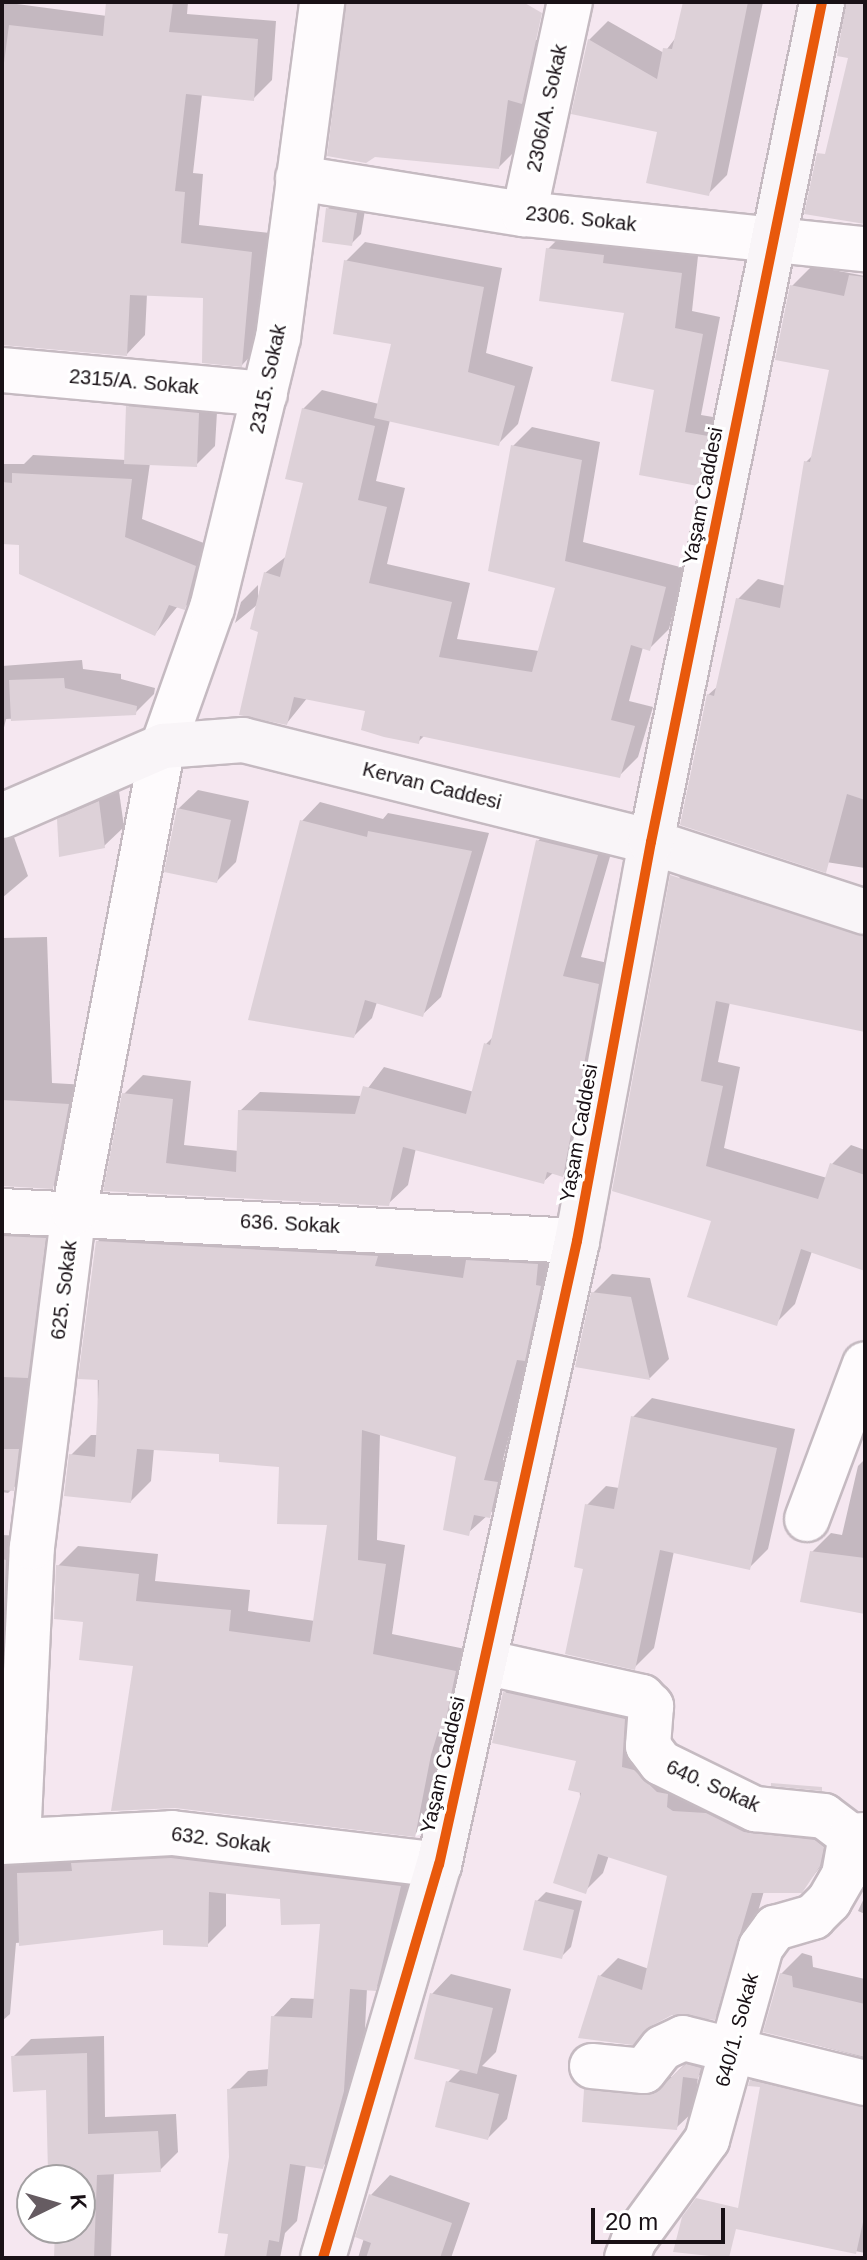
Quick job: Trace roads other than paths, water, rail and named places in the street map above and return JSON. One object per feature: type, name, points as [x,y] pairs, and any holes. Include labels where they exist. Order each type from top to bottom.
[{"type":"street","name":"2315. Sokak","points":[[163,746],[212,608],[278,338],[322,2]]},
{"type":"street","name":"2306/A. Sokak","points":[[524,214],[570,2]]},
{"type":"street","name":"Yaşam Caddesi","points":[[323,2258],[439,1865],[484,1662],[577,1241],[651,842],[822,2]]},
{"type":"street","name":"2306. Sokak","points":[[298,178],[524,214],[865,249]]},
{"type":"street","name":"2315/A. Sokak","points":[[2,370],[265,394]]},
{"type":"street","name":"Kervan Caddesi","points":[[2,816],[163,746],[230,739],[277,746],[651,842],[865,912]]},
{"type":"street","name":"625. Sokak","points":[[10,1841],[17,1547],[74,1212],[163,746]]},
{"type":"street","name":"636. Sokak","points":[[2,1211],[74,1212],[577,1241]]},
{"type":"street","points":[[807,1519],[865,1364]]},
{"type":"street","name":"640. Sokak","points":[[484,1662],[642,1697],[651,1706],[648,1746],[661,1763],[755,1809],[824,1816],[858,1836]]},
{"type":"street","name":"632. Sokak","points":[[10,1841],[172,1833],[439,1865]]},
{"type":"street","name":"640/1. Sokak","points":[[627,2258],[634,2240],[707,2140],[761,1947],[775,1928],[813,1917],[829,1901],[844,1875],[858,1836]]},
{"type":"street","points":[[592,2066],[644,2071],[674,2039],[731,2049],[865,2083]]}]
